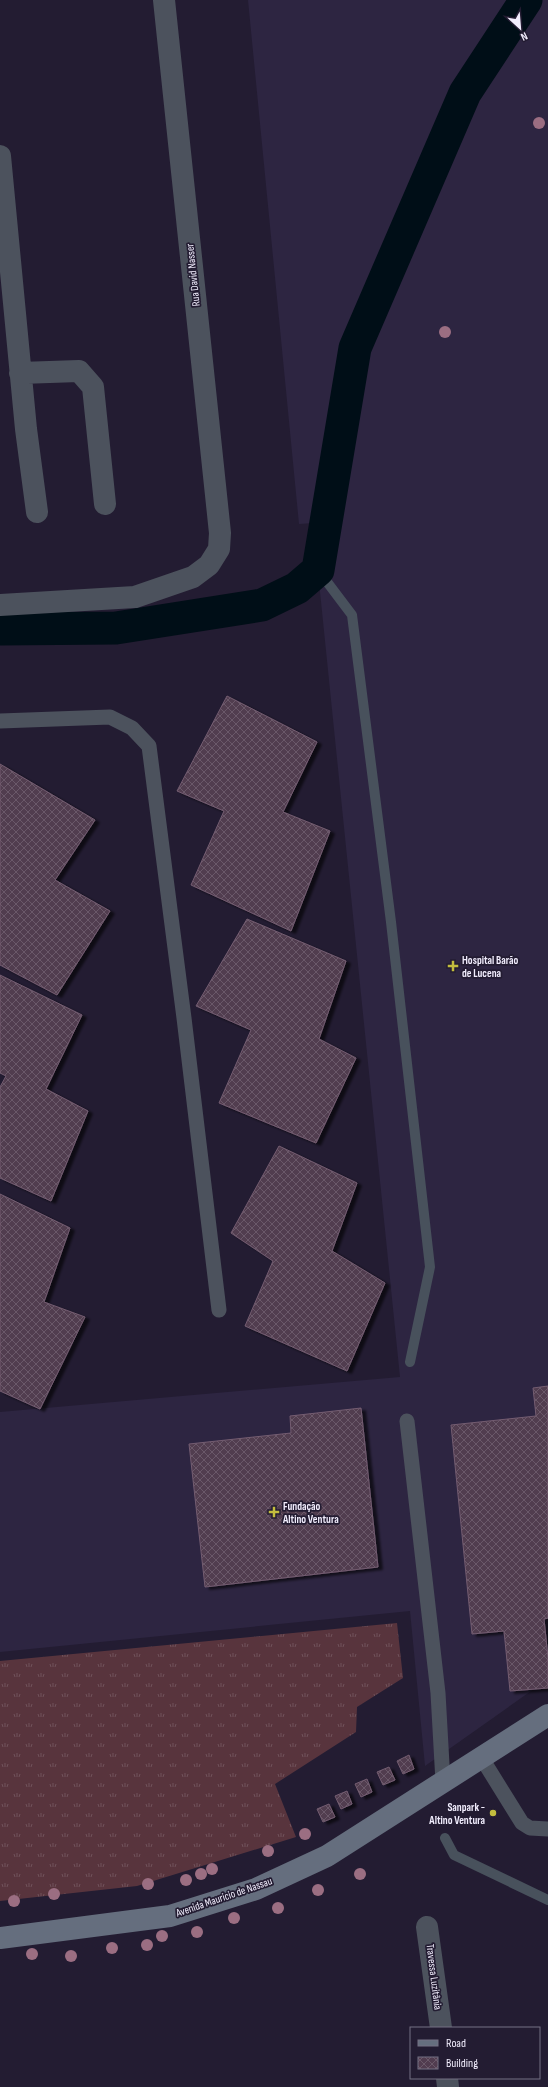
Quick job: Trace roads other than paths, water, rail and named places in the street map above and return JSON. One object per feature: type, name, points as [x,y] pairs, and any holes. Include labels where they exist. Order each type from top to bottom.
[{"type":"main road","name":"Avenida Maurício de Nassau","points":[[0,1938],[170,1916],[256,1889],[327,1856],[548,1715]]},
{"type":"street","name":"Rua David Nasser","points":[[0,605],[135,597],[193,577],[209,564],[219,549],[220,533],[164,0]]},
{"type":"street","points":[[0,156],[20,373],[36,512]]},
{"type":"street","points":[[20,373],[79,371],[92,387],[104,504]]},
{"type":"street","name":"Travessa Luzitânia","points":[[428,1927],[441,2027]]},
{"type":"lane","points":[[0,721],[110,717],[132,728],[149,746],[184,1018],[219,1310]]},
{"type":"lane","points":[[407,1422],[438,1693],[443,1782]]},
{"type":"lane","points":[[481,1757],[522,1823],[530,1828],[548,1829]]},
{"type":"waterway","points":[[0,629],[116,628],[262,605],[297,588],[318,570],[355,348],[465,93],[526,0]]},
{"type":"waterway","points":[[318,570],[352,615],[391,922],[430,1267],[410,1362]]},
{"type":"waterway","points":[[445,1838],[454,1855],[548,1900]]},
{"type":"place","name":"Hospital Barão de Lucena","points":[[453,966]]},
{"type":"place","name":"Fundação Altino Ventura","points":[[274,1512]]},
{"type":"place","name":"Sanpark - Altino Ventura","points":[[493,1813]]}]
